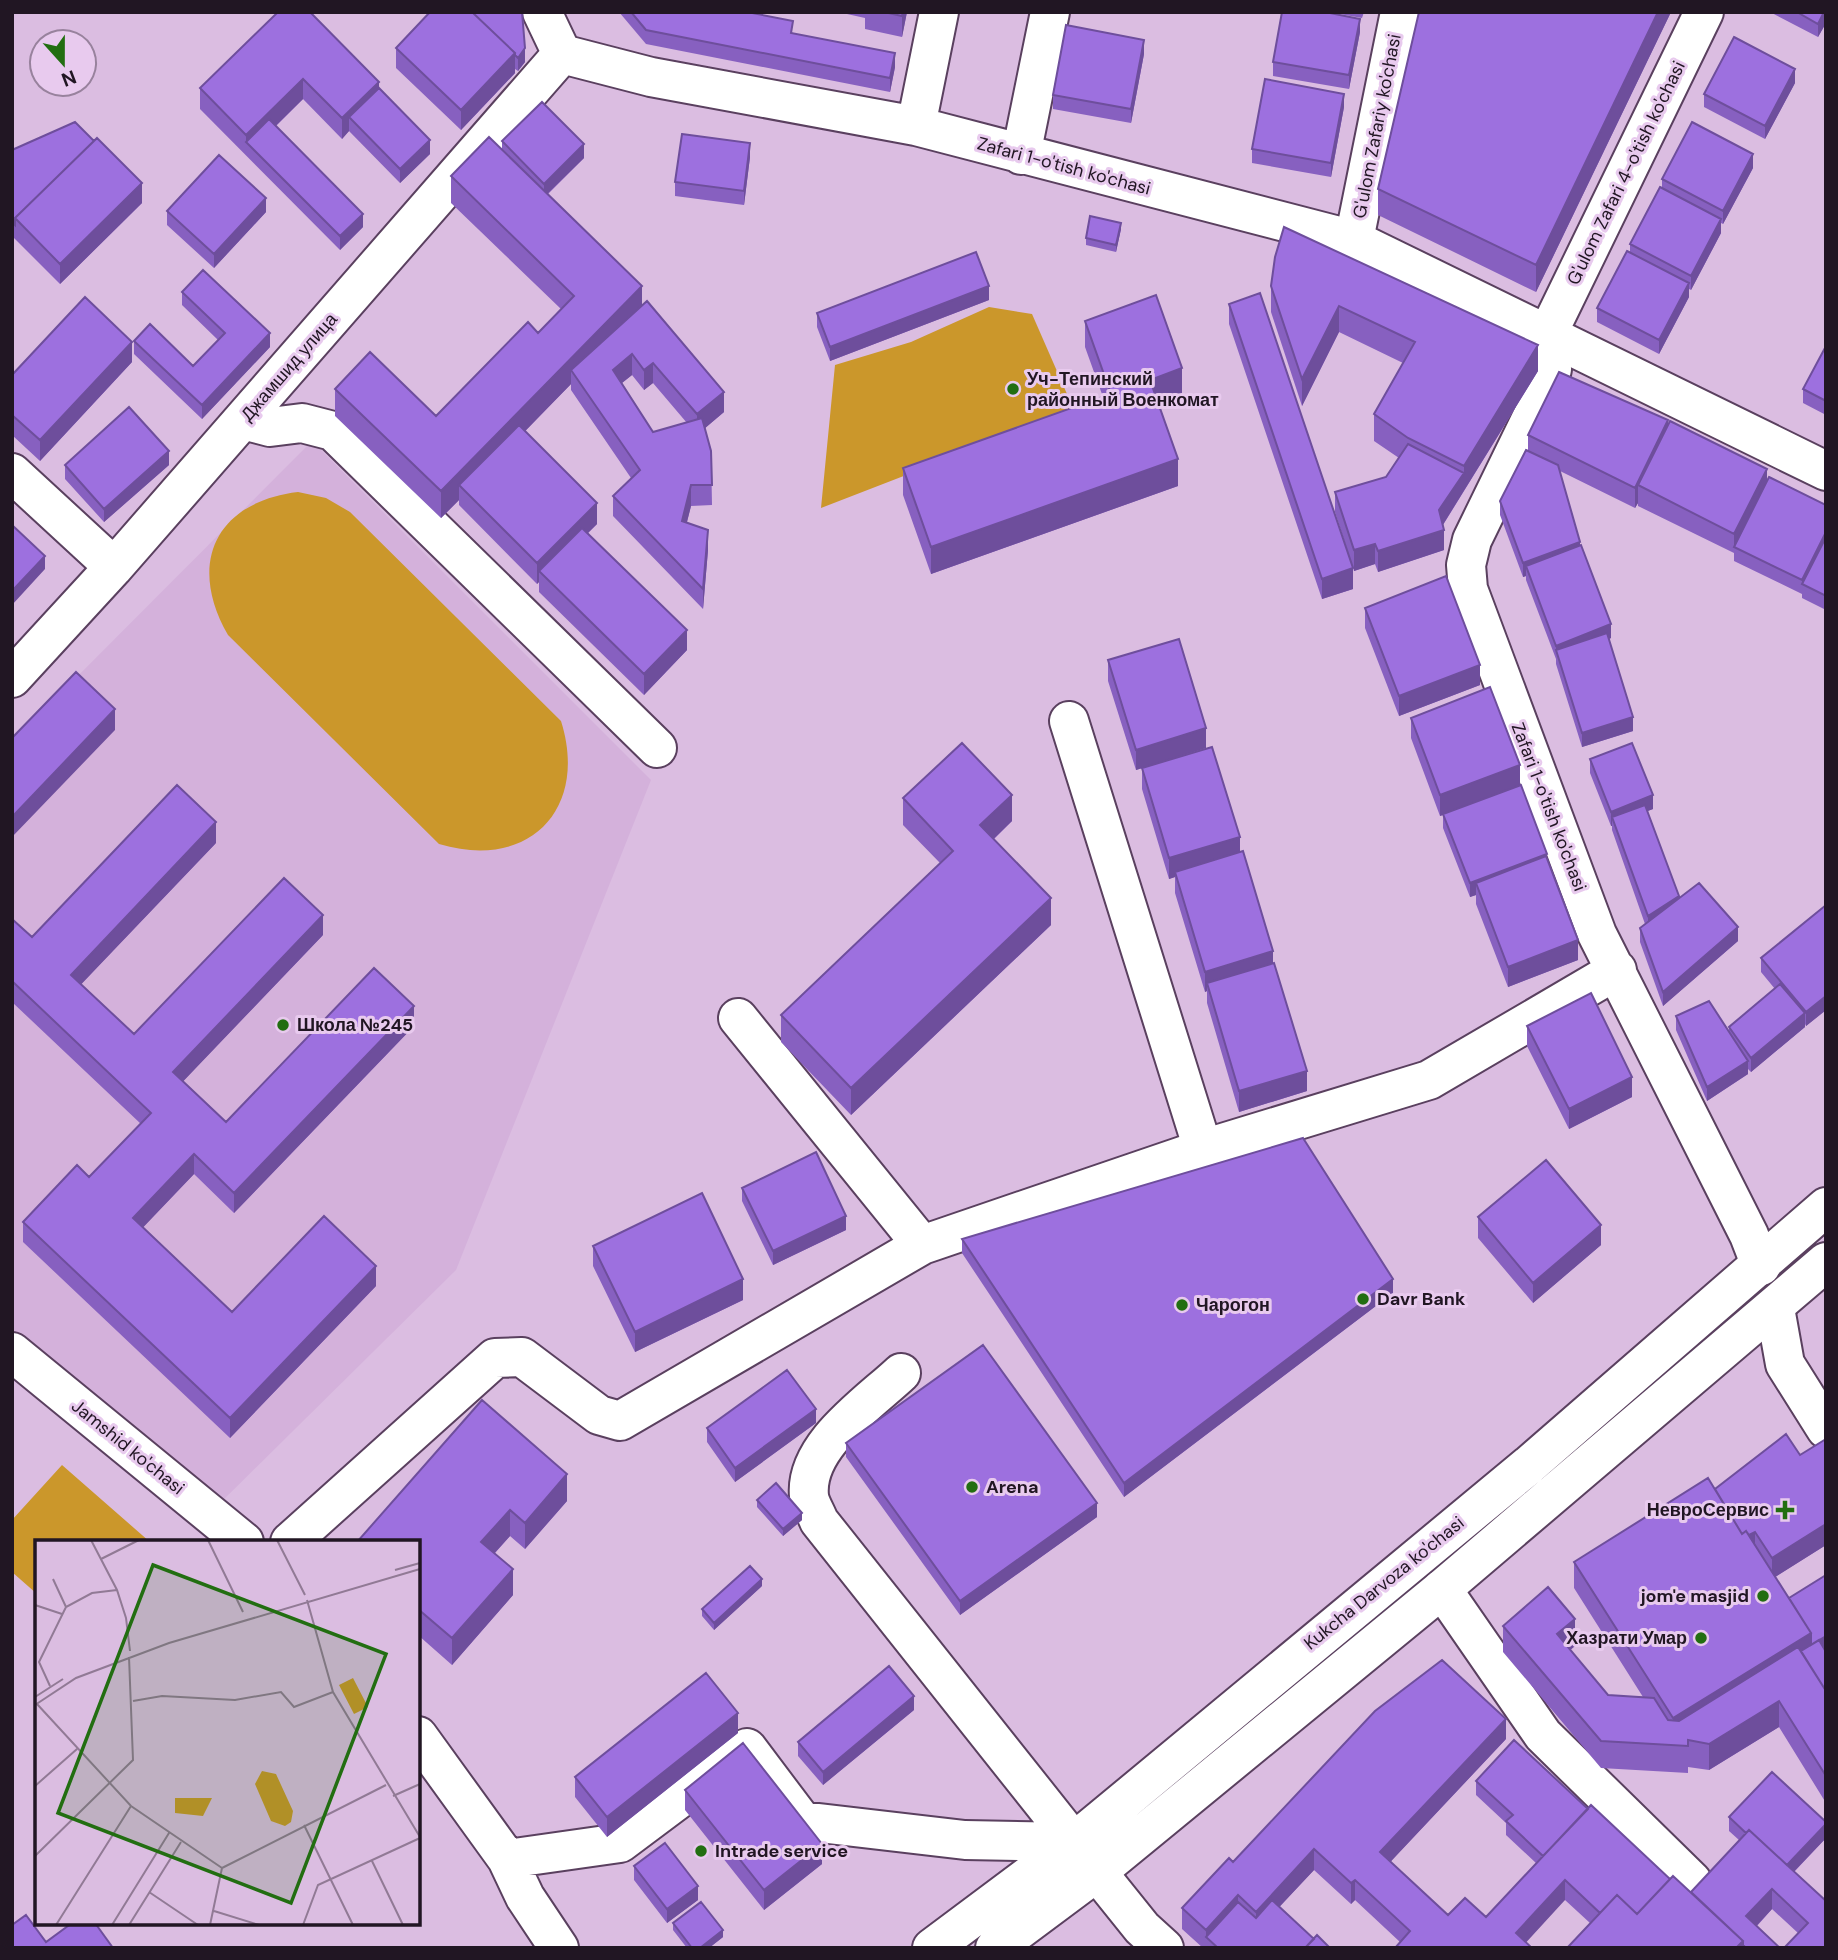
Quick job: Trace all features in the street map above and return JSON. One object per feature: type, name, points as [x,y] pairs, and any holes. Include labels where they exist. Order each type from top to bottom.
[{"type":"street","points":[[542,12],[562,54]]},
{"type":"street","points":[[916,126],[939,12]]},
{"type":"street","points":[[1021,155],[1050,12]]},
{"type":"street","name":"G'ulom Zafariy ko'chasi","points":[[1354,240],[1400,12]]},
{"type":"street","name":"G'ulom Zafari 4-o'tish ko'chasi","points":[[1547,335],[1704,12]]},
{"type":"street","name":"Zafari 1-o'tish ko'chasi","points":[[562,54],[651,77],[916,126],[1354,240],[1826,471]]},
{"type":"street","name":"Джамшид улица","points":[[12,678],[114,567],[562,54]]},
{"type":"street","name":"Zafari 1-o'tish ko'chasi","points":[[1547,335],[1552,369],[1549,382],[1472,540],[1466,565],[1468,589],[1597,934],[1749,1235],[1775,1308],[1785,1364],[1826,1429]]},
{"type":"street","points":[[243,420],[270,427],[302,423],[333,431],[657,748]]},
{"type":"street","points":[[12,473],[114,567]]},
{"type":"street","points":[[1069,721],[1203,1149]]},
{"type":"street","points":[[292,1540],[495,1358],[523,1357],[599,1415],[620,1421],[922,1245],[1203,1149],[1429,1080],[1617,970]]},
{"type":"street","points":[[738,1018],[922,1245]]},
{"type":"street","name":"Kukcha Darvoza ko'chasi","points":[[932,1948],[1074,1842],[1529,1465],[1826,1207]]},
{"type":"street","points":[[995,1948],[1097,1872],[1442,1588],[1826,1262]]},
{"type":"street","name":"Jamshid ko'chasi","points":[[12,1352],[242,1540]]},
{"type":"street","points":[[901,1373],[819,1449],[811,1469],[809,1497],[819,1521],[1142,1928],[1164,1948]]},
{"type":"street","points":[[1442,1588],[1543,1735],[1692,1881]]},
{"type":"street","points":[[420,1739],[507,1859],[526,1897],[559,1948]]},
{"type":"street","points":[[507,1859],[620,1843],[747,1748],[802,1821],[965,1840],[1074,1842]]},
{"type":"shaded area","points":[[989,307],[1032,314],[1074,410],[821,508],[835,365],[911,342]]},
{"type":"shaded area","name":"Школа №245","points":[[312,441],[651,780],[456,1270],[216,1507],[12,1340],[12,742]]},
{"type":"shaded area","points":[[298,492],[326,498],[350,512],[561,721],[567,753],[566,782],[558,806],[544,826],[524,840],[500,849],[471,850],[439,844],[228,635],[216,609],[210,584],[210,561],[216,541],[229,523],[246,509],[269,498]]},
{"type":"shaded area","points":[[62,1465],[148,1540],[35,1540],[35,1592],[12,1572],[12,1520]]},
{"type":"building","points":[[278,12],[310,12],[379,82],[342,118],[303,79],[246,135],[200,88]]},
{"type":"building","points":[[430,12],[472,12],[515,53],[461,110],[396,48]]},
{"type":"building","points":[[472,12],[522,12],[525,48],[518,58],[515,53]]},
{"type":"building","points":[[631,12],[747,12],[793,21],[791,33],[895,53],[890,78],[646,30]]},
{"type":"building","points":[[884,12],[903,12],[902,16]]},
{"type":"building","points":[[1282,12],[1325,12],[1360,19],[1349,75],[1273,62]]},
{"type":"building","points":[[1419,12],[1658,12],[1536,265],[1378,189]]},
{"type":"building","points":[[1797,12],[1824,12],[1818,24]]},
{"type":"building","points":[[1066,25],[1144,40],[1131,109],[1053,95]]},
{"type":"building","points":[[1734,37],[1795,69],[1765,126],[1704,94]]},
{"type":"building","points":[[1265,79],[1344,94],[1331,163],[1252,149]]},
{"type":"building","points":[[379,88],[430,140],[400,169],[349,117]]},
{"type":"building","points":[[542,102],[584,144],[544,184],[502,141]]},
{"type":"building","points":[[269,119],[363,214],[340,236],[246,142]]},
{"type":"building","points":[[75,122],[94,141],[15,218],[15,225],[12,222],[12,150]]},
{"type":"building","points":[[1692,122],[1753,154],[1723,211],[1662,179]]},
{"type":"building","points":[[682,134],[750,143],[744,191],[675,182]]},
{"type":"building","points":[[489,137],[642,286],[441,491],[335,389],[370,352],[436,416],[528,322],[538,333],[574,296],[451,176]]},
{"type":"building","points":[[97,138],[142,183],[60,264],[15,218]]},
{"type":"building","points":[[219,155],[266,198],[214,254],[167,211]]},
{"type":"building","points":[[1660,187],[1721,219],[1691,276],[1630,244]]},
{"type":"building","points":[[1090,216],[1121,223],[1116,245],[1086,238]]},
{"type":"building","points":[[1284,227],[1538,345],[1464,466],[1408,438],[1374,414],[1415,342],[1339,306],[1302,379],[1271,286],[1275,257]]},
{"type":"building","points":[[1627,251],[1689,283],[1659,340],[1597,308]]},
{"type":"building","points":[[976,252],[989,286],[830,347],[817,313]]},
{"type":"building","points":[[203,270],[270,333],[202,405],[134,341],[150,324],[193,366],[225,333],[182,292]]},
{"type":"building","points":[[1260,293],[1353,568],[1322,579],[1229,304]]},
{"type":"building","points":[[1156,295],[1182,368],[1150,380],[1178,459],[931,547],[903,468],[1111,394],[1085,321]]},
{"type":"building","points":[[85,297],[132,342],[40,440],[12,415],[12,375]]},
{"type":"building","points":[[647,301],[724,392],[697,414],[653,363],[644,370],[632,354],[613,370],[653,432],[702,418],[711,451],[712,485],[691,485],[682,521],[708,530],[703,589],[613,496],[640,470],[571,370]]},
{"type":"building","points":[[1826,346],[1826,401],[1803,389]]},
{"type":"building","points":[[1559,372],[1668,420],[1635,488],[1528,435]]},
{"type":"building","points":[[129,407],[169,451],[104,509],[65,465]]},
{"type":"building","points":[[1670,421],[1767,469],[1734,534],[1638,485]]},
{"type":"building","points":[[519,425],[597,503],[537,563],[459,485]]},
{"type":"building","points":[[1408,444],[1464,473],[1439,510],[1444,530],[1378,551],[1375,544],[1354,550],[1335,492],[1386,477]]},
{"type":"building","points":[[1526,450],[1558,465],[1580,542],[1523,563],[1500,501]]},
{"type":"building","points":[[1769,477],[1826,505],[1826,532],[1802,580],[1734,547]]},
{"type":"building","points":[[12,525],[45,556],[12,591]]},
{"type":"building","points":[[582,528],[687,630],[644,674],[539,571]]},
{"type":"building","points":[[1826,537],[1826,596],[1802,584]]},
{"type":"building","points":[[1581,545],[1611,624],[1556,646],[1526,566]]},
{"type":"building","points":[[1446,576],[1480,665],[1399,696],[1365,608]]},
{"type":"building","points":[[1607,633],[1633,717],[1582,733],[1556,650]]},
{"type":"building","points":[[1179,639],[1206,728],[1136,750],[1108,660]]},
{"type":"building","points":[[76,672],[115,709],[12,817],[12,738]]},
{"type":"building","points":[[1490,687],[1520,765],[1440,795],[1411,718]]},
{"type":"building","points":[[962,743],[1012,795],[980,825],[1051,898],[851,1088],[781,1015],[953,851],[903,798]]},
{"type":"building","points":[[1632,743],[1653,795],[1611,812],[1590,759]]},
{"type":"building","points":[[1212,747],[1240,837],[1169,858],[1142,768]]},
{"type":"building","points":[[177,785],[216,822],[71,975],[134,1034],[284,878],[323,915],[173,1072],[226,1122],[374,968],[414,1006],[234,1193],[194,1154],[133,1218],[232,1312],[324,1216],[376,1266],[230,1418],[23,1222],[77,1165],[89,1177],[151,1113],[12,981],[12,919],[32,937]]},
{"type":"building","points":[[1521,785],[1547,854],[1470,883],[1443,814]]},
{"type":"building","points":[[1645,805],[1679,896],[1648,916],[1612,817]]},
{"type":"building","points":[[1243,851],[1273,951],[1205,972],[1175,872]]},
{"type":"building","points":[[1546,856],[1578,940],[1508,967],[1476,883]]},
{"type":"building","points":[[1699,883],[1738,927],[1663,992],[1640,928]]},
{"type":"building","points":[[1826,905],[1826,996],[1806,1012],[1761,958]]},
{"type":"building","points":[[1274,963],[1307,1071],[1239,1091],[1207,983]]},
{"type":"building","points":[[1780,984],[1805,1013],[1751,1058],[1729,1027]]},
{"type":"building","points":[[1591,993],[1632,1077],[1569,1109],[1527,1026]]},
{"type":"building","points":[[1709,1001],[1748,1061],[1707,1087],[1676,1016]]},
{"type":"building","points":[[1303,1138],[1393,1279],[1124,1483],[962,1239]]},
{"type":"building","points":[[816,1152],[846,1216],[773,1251],[742,1188]]},
{"type":"building","points":[[1546,1160],[1601,1225],[1533,1283],[1478,1217]]},
{"type":"building","points":[[702,1193],[743,1279],[635,1332],[593,1246]]},
{"type":"building","name":"Arena","points":[[983,1345],[1097,1503],[960,1601],[846,1443]]},
{"type":"building","points":[[787,1370],[816,1409],[735,1468],[707,1428]]},
{"type":"building","points":[[482,1400],[567,1474],[525,1523],[510,1510],[481,1542],[513,1569],[452,1638],[420,1611],[420,1540],[359,1540]]},
{"type":"building","points":[[1786,1434],[1800,1455],[1826,1439],[1826,1524],[1772,1558],[1755,1532],[1749,1535],[1746,1531],[1742,1534],[1715,1489]]},
{"type":"building","name":"Хазрати Умар","points":[[1708,1478],[1742,1534],[1746,1531],[1811,1633],[1673,1718],[1574,1562]]},
{"type":"building","points":[[776,1483],[802,1513],[783,1529],[757,1500]]},
{"type":"building","points":[[750,1566],[762,1579],[714,1623],[702,1609]]},
{"type":"building","points":[[1826,1575],[1826,1636],[1811,1645],[1811,1633],[1789,1598]]},
{"type":"building","points":[[1548,1587],[1575,1619],[1557,1634],[1608,1695],[1654,1698],[1668,1720],[1679,1721],[1798,1647],[1826,1691],[1826,1776],[1779,1701],[1709,1744],[1688,1740],[1688,1746],[1601,1741],[1503,1626]]},
{"type":"building","points":[[1819,1640],[1826,1652],[1826,1691],[1801,1651]]},
{"type":"building","points":[[1442,1660],[1506,1719],[1380,1852],[1448,1915],[1465,1898],[1486,1917],[1591,1805],[1670,1879],[1637,1914],[1617,1895],[1600,1913],[1565,1880],[1516,1933],[1532,1948],[1395,1948],[1410,1931],[1355,1880],[1351,1883],[1314,1849],[1256,1912],[1238,1895],[1206,1930],[1182,1908],[1229,1858],[1233,1862],[1375,1711]]},
{"type":"building","points":[[889,1666],[914,1696],[823,1772],[798,1742]]},
{"type":"building","points":[[706,1673],[738,1713],[607,1817],[575,1777]]},
{"type":"building","points":[[1514,1740],[1588,1809],[1543,1856],[1506,1821],[1513,1815],[1476,1781]]},
{"type":"building","points":[[743,1743],[822,1844],[764,1890],[685,1790]]},
{"type":"building","points":[[1772,1772],[1826,1822],[1787,1865],[1749,1830],[1746,1833],[1729,1817]]},
{"type":"building","points":[[1749,1830],[1826,1901],[1826,1948],[1784,1948],[1808,1923],[1772,1889],[1746,1916],[1780,1948],[1746,1948],[1743,1941],[1691,1892]]},
{"type":"building","points":[[665,1843],[698,1886],[667,1909],[634,1866]]},
{"type":"building","points":[[1673,1876],[1743,1941],[1736,1948],[1567,1948],[1617,1895],[1637,1914]]},
{"type":"building","points":[[1272,1900],[1314,1939],[1305,1948],[1218,1948],[1206,1937],[1238,1902],[1256,1918]]},
{"type":"building","points":[[701,1902],[723,1930],[700,1948],[692,1948],[673,1923]]},
{"type":"building","points":[[26,1915],[46,1942],[69,1925],[96,1925],[113,1948],[12,1948],[12,1925]]},
{"type":"building","points":[[1317,1935],[1330,1948],[1305,1948]]},
{"type":"place","name":"Уч-Тепинский районный Военкомат","points":[[1013,389]]},
{"type":"place","name":"Школа №245","points":[[283,1025]]},
{"type":"place","name":"Davr Bank","points":[[1363,1299]]},
{"type":"place","name":"Чарогон","points":[[1182,1305]]},
{"type":"place","name":"Arena","points":[[972,1487]]},
{"type":"place","name":"НевроСервис","points":[[1785,1510]]},
{"type":"place","name":"jom'e masjid","points":[[1763,1596]]},
{"type":"place","name":"Хазрати Умар","points":[[1701,1638]]},
{"type":"place","name":"Intrade service","points":[[701,1851]]}]
